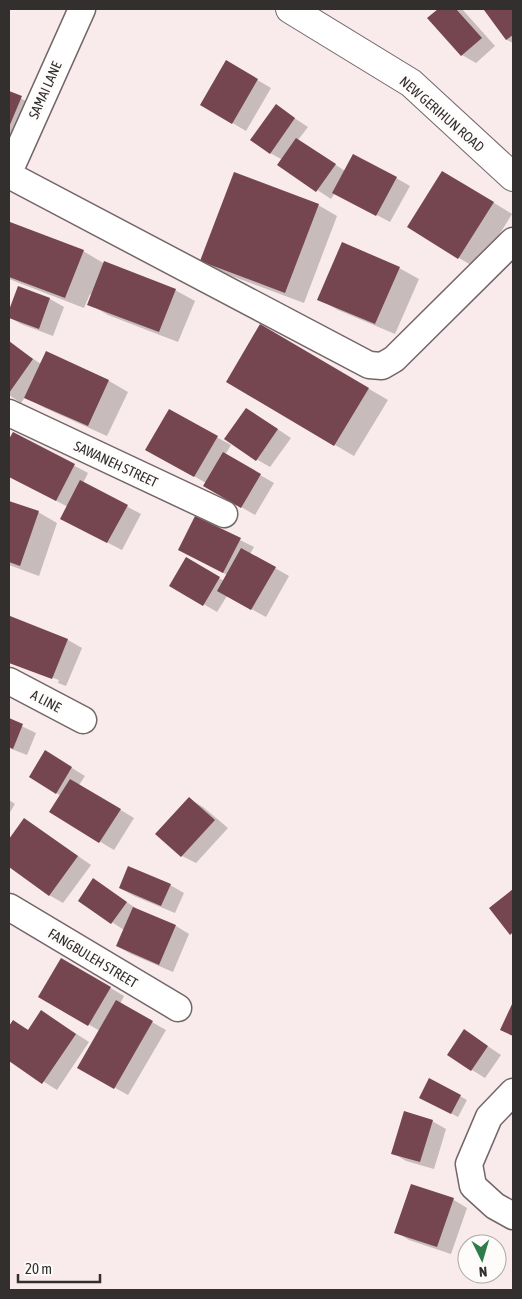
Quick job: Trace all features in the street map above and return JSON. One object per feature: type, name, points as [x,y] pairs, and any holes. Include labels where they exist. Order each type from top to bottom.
[{"type":"street","name":"SAMAI LANE","points":[[9,173],[82,9]]},
{"type":"street","name":"NEW GERIHUN ROAD","points":[[290,9],[411,83],[513,177]]},
{"type":"street","points":[[9,173],[369,365],[382,366],[394,359],[513,240]]},
{"type":"street","name":"SAWANEH STREET","points":[[9,413],[224,514]]},
{"type":"street","name":"A LINE","points":[[9,681],[83,720]]},
{"type":"street","name":"FANGBULEH STREET","points":[[9,907],[178,1008]]},
{"type":"street","points":[[513,1092],[489,1118],[470,1164],[473,1186],[495,1206],[513,1216]]},
{"type":"building","points":[[438,9],[456,9],[482,38],[461,56],[427,18]]},
{"type":"building","points":[[513,9],[513,35],[506,40],[484,10]]},
{"type":"building","points":[[226,60],[258,79],[232,124],[200,105]]},
{"type":"building","points":[[9,91],[22,96],[9,127]]},
{"type":"building","points":[[276,104],[295,118],[270,154],[250,140]]},
{"type":"building","points":[[296,138],[336,164],[316,192],[277,165]]},
{"type":"building","points":[[353,154],[397,177],[376,216],[332,193]]},
{"type":"building","points":[[442,171],[494,202],[458,259],[407,227]]},
{"type":"building","points":[[234,172],[319,204],[285,293],[200,261]]},
{"type":"building","points":[[10,222],[84,250],[65,298],[9,277]]},
{"type":"building","points":[[342,242],[400,267],[375,324],[317,300]]},
{"type":"building","points":[[104,261],[176,289],[159,332],[87,305]]},
{"type":"building","points":[[18,286],[50,298],[39,329],[9,318],[9,310]]},
{"type":"building","points":[[260,324],[369,388],[334,446],[226,382]]},
{"type":"building","points":[[9,341],[33,359],[9,393]]},
{"type":"building","points":[[46,351],[109,380],[88,426],[24,398]]},
{"type":"building","points":[[246,408],[278,429],[256,461],[224,439]]},
{"type":"building","points":[[169,409],[218,436],[194,477],[145,450]]},
{"type":"building","points":[[13,432],[75,464],[56,501],[9,477],[9,439]]},
{"type":"building","points":[[223,452],[261,474],[241,508],[203,486]]},
{"type":"building","points":[[80,480],[128,505],[107,543],[60,519]]},
{"type":"building","points":[[9,501],[39,511],[20,566],[9,562]]},
{"type":"building","points":[[195,516],[241,538],[223,573],[178,550]]},
{"type":"building","points":[[241,548],[276,567],[251,610],[217,591]]},
{"type":"building","points":[[186,557],[220,577],[203,606],[169,586]]},
{"type":"building","points":[[10,616],[68,639],[52,679],[9,663]]},
{"type":"building","points":[[9,718],[23,724],[13,749],[9,747]]},
{"type":"building","points":[[45,750],[72,767],[56,794],[29,777]]},
{"type":"building","points":[[70,779],[121,809],[99,843],[49,812]]},
{"type":"building","points":[[189,797],[215,820],[181,857],[155,834]]},
{"type":"building","points":[[24,818],[78,856],[49,896],[9,867],[9,839]]},
{"type":"building","points":[[128,866],[171,884],[161,906],[119,888]]},
{"type":"building","points":[[93,878],[127,902],[111,924],[78,901]]},
{"type":"building","points":[[513,889],[513,932],[510,935],[489,908]]},
{"type":"building","points":[[133,907],[176,925],[159,965],[116,946]]},
{"type":"building","points":[[61,958],[111,987],[88,1026],[38,997]]},
{"type":"building","points":[[116,1000],[153,1021],[114,1089],[77,1068]]},
{"type":"building","points":[[513,1002],[513,1036],[500,1030]]},
{"type":"building","points":[[41,1010],[76,1034],[42,1084],[9,1061],[9,1026],[13,1020],[28,1030]]},
{"type":"building","points":[[464,1029],[488,1046],[471,1071],[447,1055]]},
{"type":"building","points":[[429,1078],[461,1095],[451,1114],[419,1098]]},
{"type":"building","points":[[404,1111],[433,1120],[420,1162],[391,1154]]},
{"type":"building","points":[[411,1184],[454,1198],[437,1247],[394,1233]]}]
